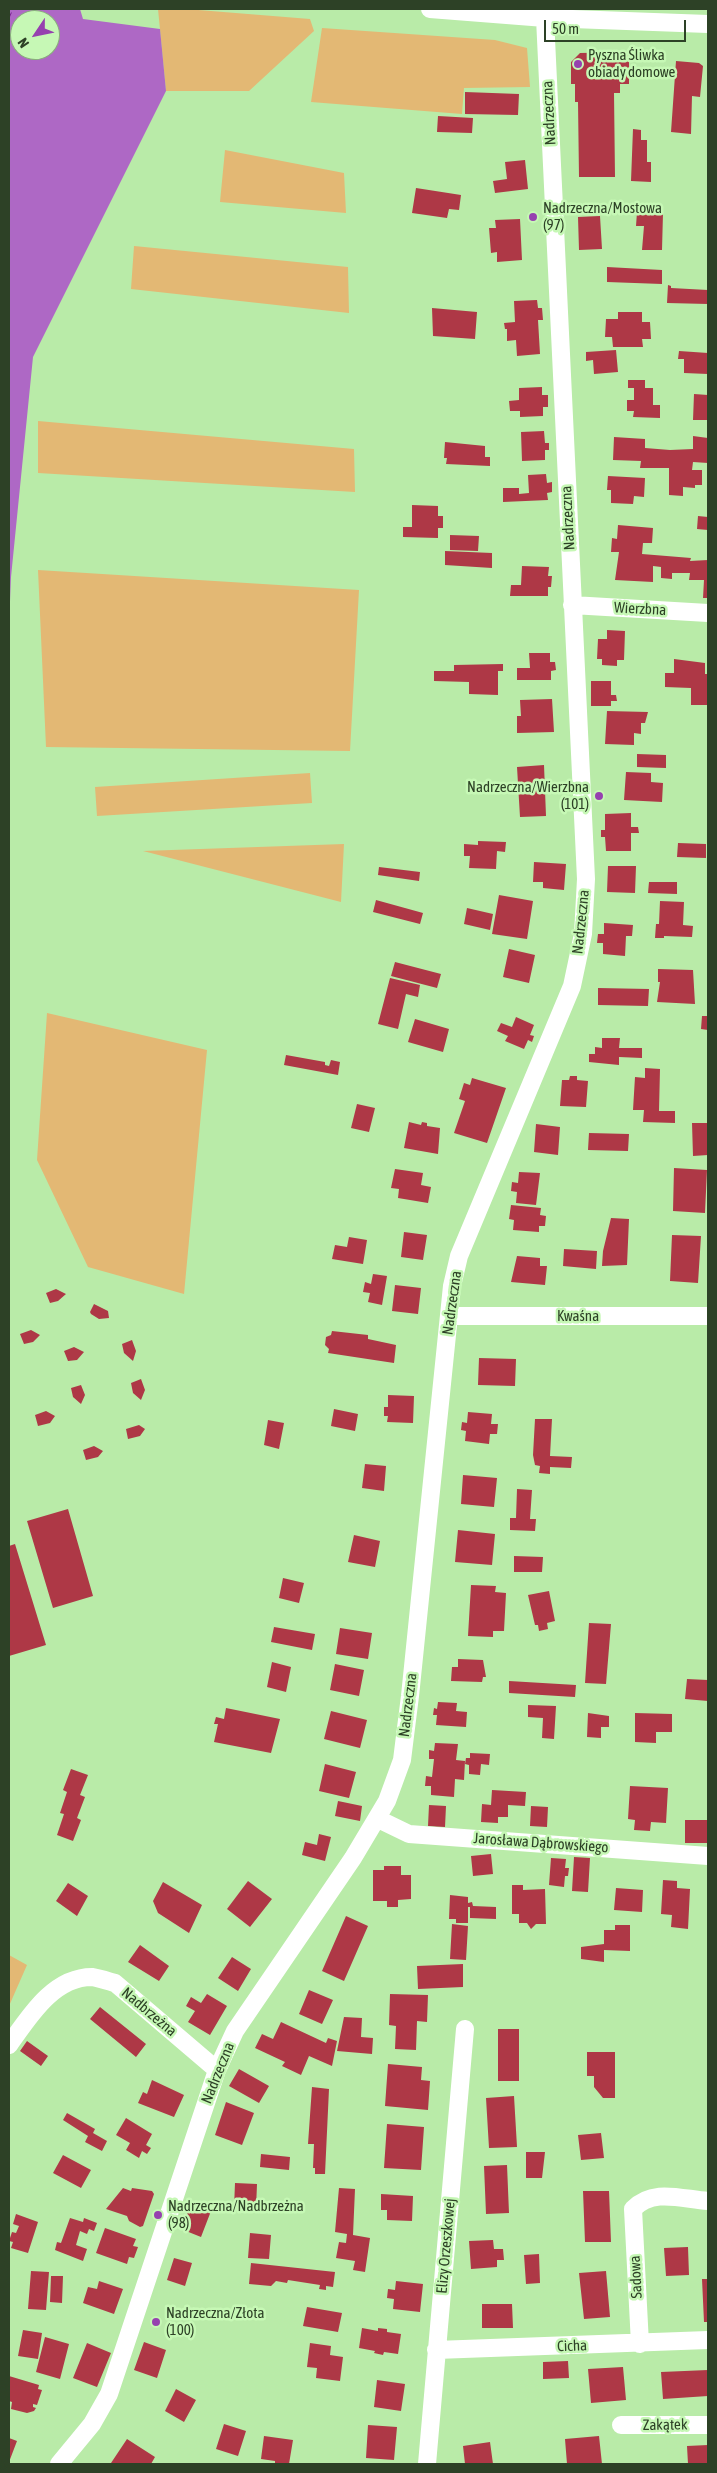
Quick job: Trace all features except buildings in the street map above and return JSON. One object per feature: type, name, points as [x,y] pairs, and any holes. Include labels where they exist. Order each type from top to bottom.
[{"type":"street","points":[[430,9],[545,18],[708,24]]},
{"type":"street","name":"Nadrzeczna","points":[[59,2464],[92,2424],[109,2394],[218,2070],[235,2031],[378,1819],[387,1801],[402,1760],[452,1286],[459,1256],[572,986],[583,934],[586,879],[545,18]]},
{"type":"street","name":"Wierzbna","points":[[572,605],[708,612]]},
{"type":"street","name":"Kwaśna","points":[[449,1316],[708,1316]]},
{"type":"street","name":"Jarosława Dąbrowskiego","points":[[378,1819],[409,1834],[708,1856]]},
{"type":"street","name":"Nadbrzeżna","points":[[9,2045],[38,2007],[59,1987],[76,1979],[93,1977],[115,1983],[218,2070]]},
{"type":"street","name":"Elizy Orzeszkowej","points":[[427,2464],[465,2029]]},
{"type":"street","name":"Sadowa","points":[[640,2344],[633,2209],[641,2200],[654,2196],[708,2202]]},
{"type":"street","name":"Cicha","points":[[436,2350],[708,2340]]},
{"type":"street","name":"Zakątek","points":[[622,2426],[708,2424]]},
{"type":"shaded area","points":[[9,9],[80,9],[83,19],[160,29],[166,91],[33,357],[11,577],[9,626]]},
{"type":"shaded area","points":[[158,9],[186,9],[310,19],[314,31],[249,91],[166,91]]},
{"type":"shaded area","points":[[322,28],[495,40],[527,48],[530,87],[464,88],[462,114],[311,102]]},
{"type":"shaded area","points":[[225,150],[344,173],[346,213],[220,202]]},
{"type":"shaded area","points":[[134,246],[348,267],[349,313],[131,289]]},
{"type":"shaded area","points":[[38,421],[354,449],[355,492],[38,473]]},
{"type":"shaded area","points":[[38,570],[359,590],[350,751],[46,747]]},
{"type":"shaded area","points":[[310,773],[312,803],[97,816],[95,787]]},
{"type":"shaded area","points":[[344,844],[341,902],[143,851]]},
{"type":"shaded area","points":[[47,1013],[207,1050],[184,1294],[88,1267],[37,1160]]},
{"type":"shaded area","points":[[9,1955],[27,1965],[9,2006]]},
{"type":"ferry route","points":[[9,18],[13,9]]},
{"type":"place","name":"Pyszna Śliwka obiady domowe","points":[[578,64]]},
{"type":"place","name":"Nadrzeczna/Mostowa (97)","points":[[533,217]]},
{"type":"place","name":"Nadrzeczna/Wierzbna (101)","points":[[599,796]]},
{"type":"place","name":"Nadrzeczna/Nadbrzeżna (98)","points":[[158,2215]]},
{"type":"place","name":"Nadrzeczna/Złota (100)","points":[[156,2322]]}]
